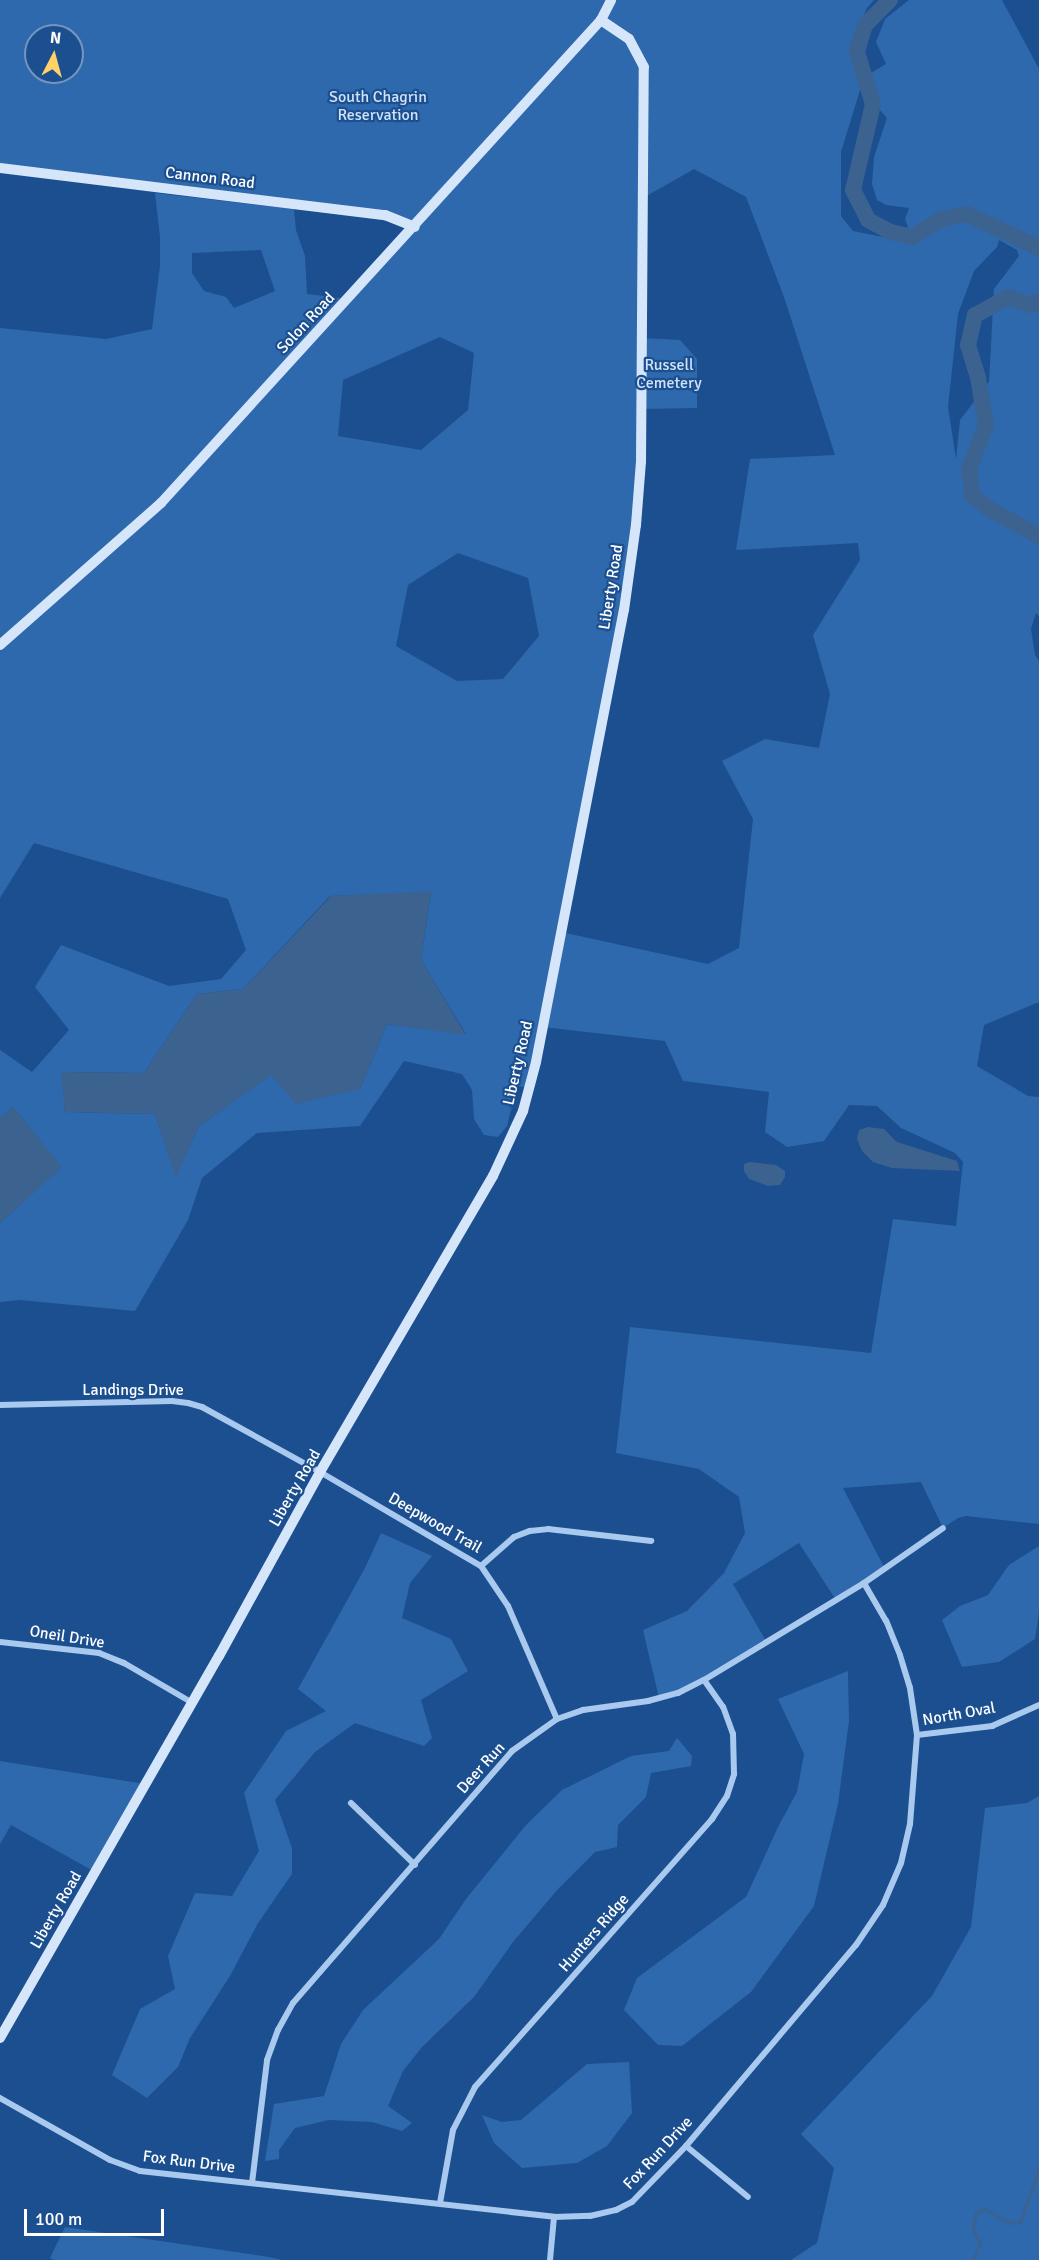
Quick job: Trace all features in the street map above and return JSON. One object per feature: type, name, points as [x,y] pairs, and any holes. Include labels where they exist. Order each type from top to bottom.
[{"type":"street","name":"Solon Road","points":[[0,645],[161,503],[415,227],[601,20],[611,0]]},
{"type":"street","name":"Liberty Road","points":[[0,2038],[219,1656],[320,1472],[493,1176],[523,1110],[536,1062],[624,610],[636,525],[641,462],[644,67],[629,39],[601,20]]},
{"type":"street","name":"Cannon Road","points":[[0,168],[385,215],[415,227]]},
{"type":"street","name":"Landings Drive","points":[[0,1405],[172,1401],[188,1403],[202,1407],[320,1472]]},
{"type":"street","name":"Deepwood Trail","points":[[320,1472],[481,1566],[508,1606],[557,1719]]},
{"type":"street","name":"Deer Run","points":[[252,2183],[267,2060],[278,2030],[293,2003],[512,1751],[557,1719],[599,1707],[648,1701],[678,1693],[704,1680],[864,1583],[943,1528]]},
{"type":"street","points":[[481,1566],[513,1537],[530,1531],[548,1529],[651,1541]]},
{"type":"street","name":"Fox Run Drive","points":[[0,2098],[110,2160],[140,2171],[554,2217],[590,2216],[616,2210],[632,2202],[686,2146],[856,1945],[883,1905],[901,1863],[910,1824],[917,1735],[910,1688],[900,1655],[886,1621],[864,1583]]},
{"type":"street","name":"Oneil Drive","points":[[0,1642],[99,1653],[124,1663],[191,1702]]},
{"type":"street","name":"Hunters Ridge","points":[[440,2203],[453,2130],[475,2087],[712,1819],[728,1796],[734,1773],[733,1734],[723,1707],[704,1680]]},
{"type":"street","name":"North Oval","points":[[917,1735],[992,1726],[1039,1705]]},
{"type":"street","points":[[351,1803],[415,1865]]},
{"type":"street","points":[[686,2146],[748,2197]]},
{"type":"street","points":[[550,2260],[554,2217]]},
{"type":"green space","points":[[0,0],[874,0],[867,8],[852,42],[861,87],[841,152],[841,216],[853,231],[893,239],[910,233],[905,219],[909,208],[886,205],[877,200],[872,184],[874,157],[887,118],[871,100],[869,74],[886,64],[876,42],[885,19],[909,0],[1002,0],[1039,69],[1039,616],[1036,613],[1031,629],[1035,655],[1039,661],[1039,1002],[984,1025],[977,1066],[1028,1096],[1039,1097],[1039,1524],[966,1516],[958,1518],[943,1528],[921,1482],[843,1488],[885,1569],[836,1600],[799,1543],[733,1584],[766,1641],[704,1680],[659,1698],[643,1630],[687,1611],[724,1573],[745,1533],[739,1497],[699,1469],[616,1453],[630,1327],[871,1353],[893,1219],[956,1226],[963,1162],[955,1153],[901,1128],[877,1106],[849,1105],[824,1141],[787,1147],[765,1132],[769,1092],[683,1081],[665,1041],[543,1027],[529,1088],[517,1086],[507,1126],[498,1137],[484,1135],[474,1119],[472,1090],[462,1074],[404,1061],[360,1126],[257,1133],[202,1178],[188,1220],[135,1311],[20,1300],[0,1302],[0,1223],[61,1167],[13,1107],[0,1118],[0,1050],[32,1072],[69,1030],[35,987],[61,945],[169,986],[221,979],[246,950],[228,899],[34,843],[0,898],[0,328],[106,339],[152,329],[160,266],[160,237],[155,193],[294,209],[296,230],[305,256],[307,294],[349,299],[414,227],[385,215],[0,168]],"holes":[[[694,169],[746,197],[784,297],[835,455],[750,459],[736,550],[858,543],[860,560],[813,635],[830,694],[819,748],[765,739],[722,761],[753,819],[739,948],[708,964],[561,932],[636,525],[642,409],[697,408],[697,359],[680,340],[642,338],[643,198]],[[999,240],[1017,250],[1019,256],[994,289],[989,382],[960,420],[956,459],[948,407],[958,314],[974,271],[997,247]],[[261,250],[275,291],[234,308],[226,297],[204,291],[192,273],[192,253]],[[440,337],[474,353],[468,410],[421,450],[338,436],[343,380]],[[458,553],[528,578],[539,636],[503,679],[457,681],[396,646],[408,585]],[[431,892],[421,960],[466,1034],[387,1024],[360,1089],[272,1074],[199,1126],[176,1176],[155,1114],[65,1112],[62,1072],[144,1073],[197,994],[243,989],[330,896]]]},
{"type":"green space","points":[[381,1533],[432,1556],[410,1583],[402,1618],[451,1639],[468,1671],[421,1700],[432,1738],[424,1746],[355,1723],[315,1752],[275,1800],[292,1848],[292,1874],[258,1923],[230,1976],[190,2038],[178,2067],[147,2098],[112,2075],[140,2009],[175,1989],[168,1956],[195,1893],[232,1896],[259,1851],[244,1793],[286,1731],[326,1711],[298,1689],[365,1568]]},
{"type":"green space","points":[[1039,1546],[1039,1612],[1035,1639],[999,1662],[962,1667],[942,1620],[960,1606],[988,1595],[1009,1565]]},
{"type":"green space","points":[[848,1671],[849,1721],[838,1804],[814,1906],[751,1992],[682,2046],[658,2045],[624,2010],[637,1978],[746,1897],[797,1792],[804,1754],[778,1699]]},
{"type":"green space","points":[[677,1738],[692,1756],[691,1766],[651,1773],[646,1797],[618,1825],[617,1847],[595,1852],[558,1889],[513,1942],[474,1997],[422,2047],[403,2071],[388,2106],[412,2123],[402,2131],[372,2122],[329,2120],[295,2128],[279,2150],[279,2159],[265,2161],[274,2104],[324,2096],[341,2044],[363,2010],[439,1939],[466,1899],[526,1825],[562,1790],[631,1756],[669,1751]]},
{"type":"green space","points":[[0,1761],[145,1784],[95,1872],[11,1825],[0,1844]]},
{"type":"green space","points":[[1039,1796],[1039,2260],[791,2260],[817,2243],[834,2168],[801,2134],[932,1996],[971,1927],[985,1808],[1027,1803]]},
{"type":"green space","points":[[629,2062],[632,2113],[607,2146],[577,2163],[522,2168],[494,2143],[482,2115],[502,2122],[521,2120],[587,2064]]},
{"type":"green space","points":[[65,2227],[282,2260],[54,2260],[50,2258]]},
{"type":"shaded area","points":[[431,891],[421,960],[466,1035],[387,1024],[360,1089],[296,1104],[271,1075],[199,1126],[176,1177],[155,1114],[65,1112],[61,1072],[144,1073],[197,994],[243,989],[331,896]]},
{"type":"shaded area","points":[[13,1107],[62,1167],[0,1223],[0,1118]]},
{"type":"shaded area","points":[[868,1127],[884,1129],[897,1142],[957,1161],[960,1171],[892,1168],[873,1162],[862,1151],[857,1139],[859,1130]]},
{"type":"shaded area","points":[[750,1162],[776,1165],[785,1171],[785,1177],[780,1185],[768,1186],[749,1179],[744,1171],[744,1164]]},
{"type":"waterway","points":[[890,0],[865,25],[857,52],[873,104],[853,190],[868,220],[891,232],[912,237],[942,219],[967,214],[1039,248]]},
{"type":"waterway","points":[[1039,301],[1030,305],[1008,297],[975,315],[968,345],[978,377],[986,425],[969,469],[972,495],[989,509],[1039,536]]},
{"type":"waterway","points":[[973,2260],[980,2243],[973,2229],[976,2212],[984,2209],[1011,2223],[1020,2222],[1039,2169]]},
{"type":"park label","name":"South Chagrin Reservation","points":[[378,106]]},
{"type":"park label","name":"Russell Cemetery","points":[[669,374]]}]
